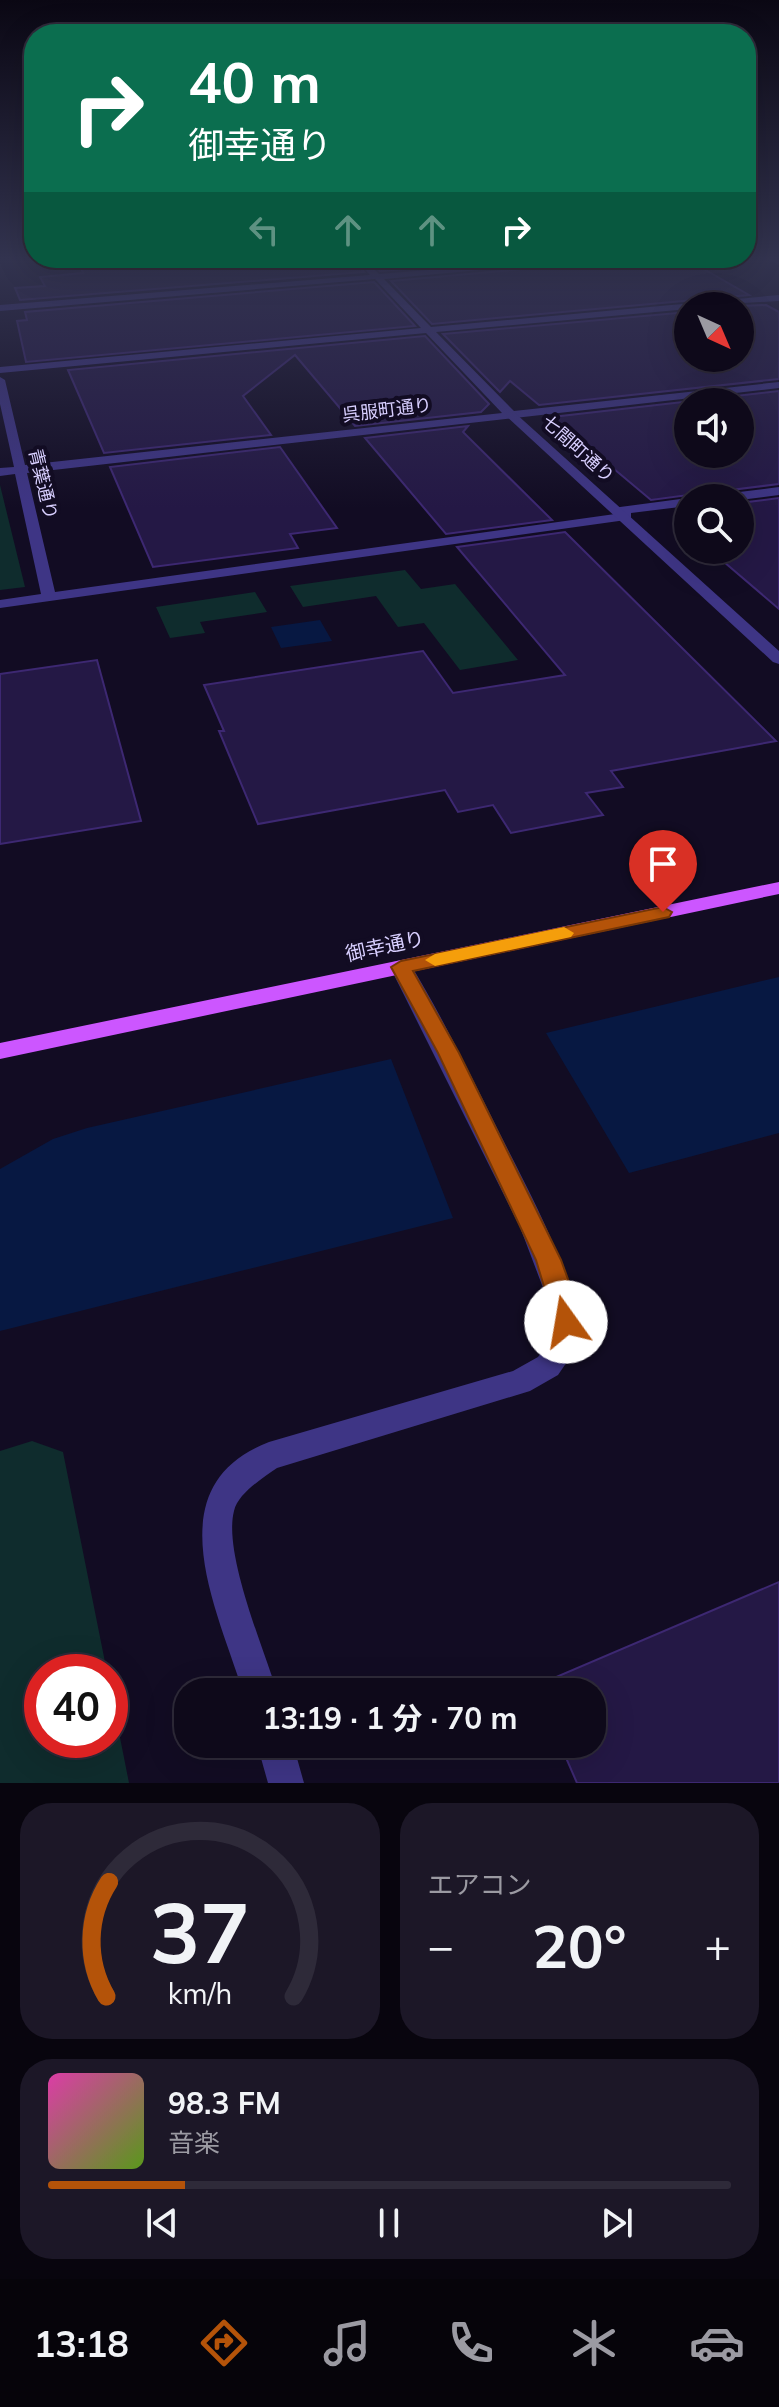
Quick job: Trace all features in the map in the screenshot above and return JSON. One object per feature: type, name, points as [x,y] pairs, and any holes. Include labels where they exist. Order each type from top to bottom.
[{"type":"main road","name":"御幸通り","points":[[0,1051],[779,888]]},
{"type":"street","points":[[0,370],[297,342]]},
{"type":"street","name":"七間町通り","points":[[439,342],[510,414],[778,658]]},
{"type":"street","name":"青葉通り","points":[[0,380],[49,597]]},
{"type":"street","name":"呉服町通り","points":[[0,472],[779,385]]},
{"type":"street","points":[[754,494],[779,491]]},
{"type":"street","points":[[0,604],[674,505]]},
{"type":"street","points":[[256,1678],[215,1540],[218,1507],[246,1471],[269,1456],[520,1382],[548,1366],[568,1340],[564,1304],[549,1260],[449,1053],[401,967]]},
{"type":"street","points":[[279,1758],[286,1783]]},
{"type":"green space","points":[[0,485],[25,587],[0,590]]},
{"type":"green space","points":[[405,570],[421,589],[455,584],[518,660],[460,670],[424,623],[398,627],[376,596],[303,607],[290,586]]},
{"type":"green space","points":[[255,592],[267,612],[200,622],[205,633],[170,638],[156,607]]},
{"type":"green space","points":[[32,1441],[63,1452],[103,1654],[24,1654],[24,1758],[124,1758],[129,1783],[0,1783],[0,1451]]},
{"type":"water","points":[[320,620],[332,641],[281,648],[271,627]]},
{"type":"water","points":[[779,977],[779,1133],[629,1173],[546,1033]]},
{"type":"water","points":[[391,1059],[453,1218],[0,1331],[0,1169],[53,1139],[87,1128]]},
{"type":"building","points":[[22,342],[240,342],[26,362]]},
{"type":"building","points":[[360,342],[431,342],[489,404],[481,412],[355,426],[295,355],[243,396],[271,435],[104,453],[68,370]]},
{"type":"building","points":[[451,342],[674,342],[674,372],[754,372],[754,342],[779,342],[779,379],[539,405],[510,381],[500,392]]},
{"type":"building","points":[[779,391],[779,484],[754,487],[754,484],[674,484],[674,497],[651,500],[552,417],[674,403],[674,468],[754,468],[754,394]]},
{"type":"building","points":[[468,426],[463,432],[552,520],[446,534],[365,438]]},
{"type":"building","points":[[280,447],[337,528],[290,534],[298,548],[153,567],[110,467]]},
{"type":"building","points":[[779,498],[779,609],[726,564],[754,564],[754,501]]},
{"type":"building","points":[[565,532],[776,741],[611,771],[623,787],[586,793],[603,815],[511,833],[493,805],[458,812],[445,790],[258,824],[219,731],[224,731],[204,685],[423,651],[453,693],[565,675],[457,547]]},
{"type":"building","points":[[97,660],[141,821],[0,844],[0,674]]},
{"type":"building","points":[[779,1582],[779,1783],[577,1783],[566,1758],[606,1758],[606,1678],[554,1678]]},
{"type":"slow traffic","points":[[435,960],[564,933]]},
{"type":"route","points":[[566,1322],[564,1304],[549,1260],[449,1053],[401,967],[663,912]]}]
